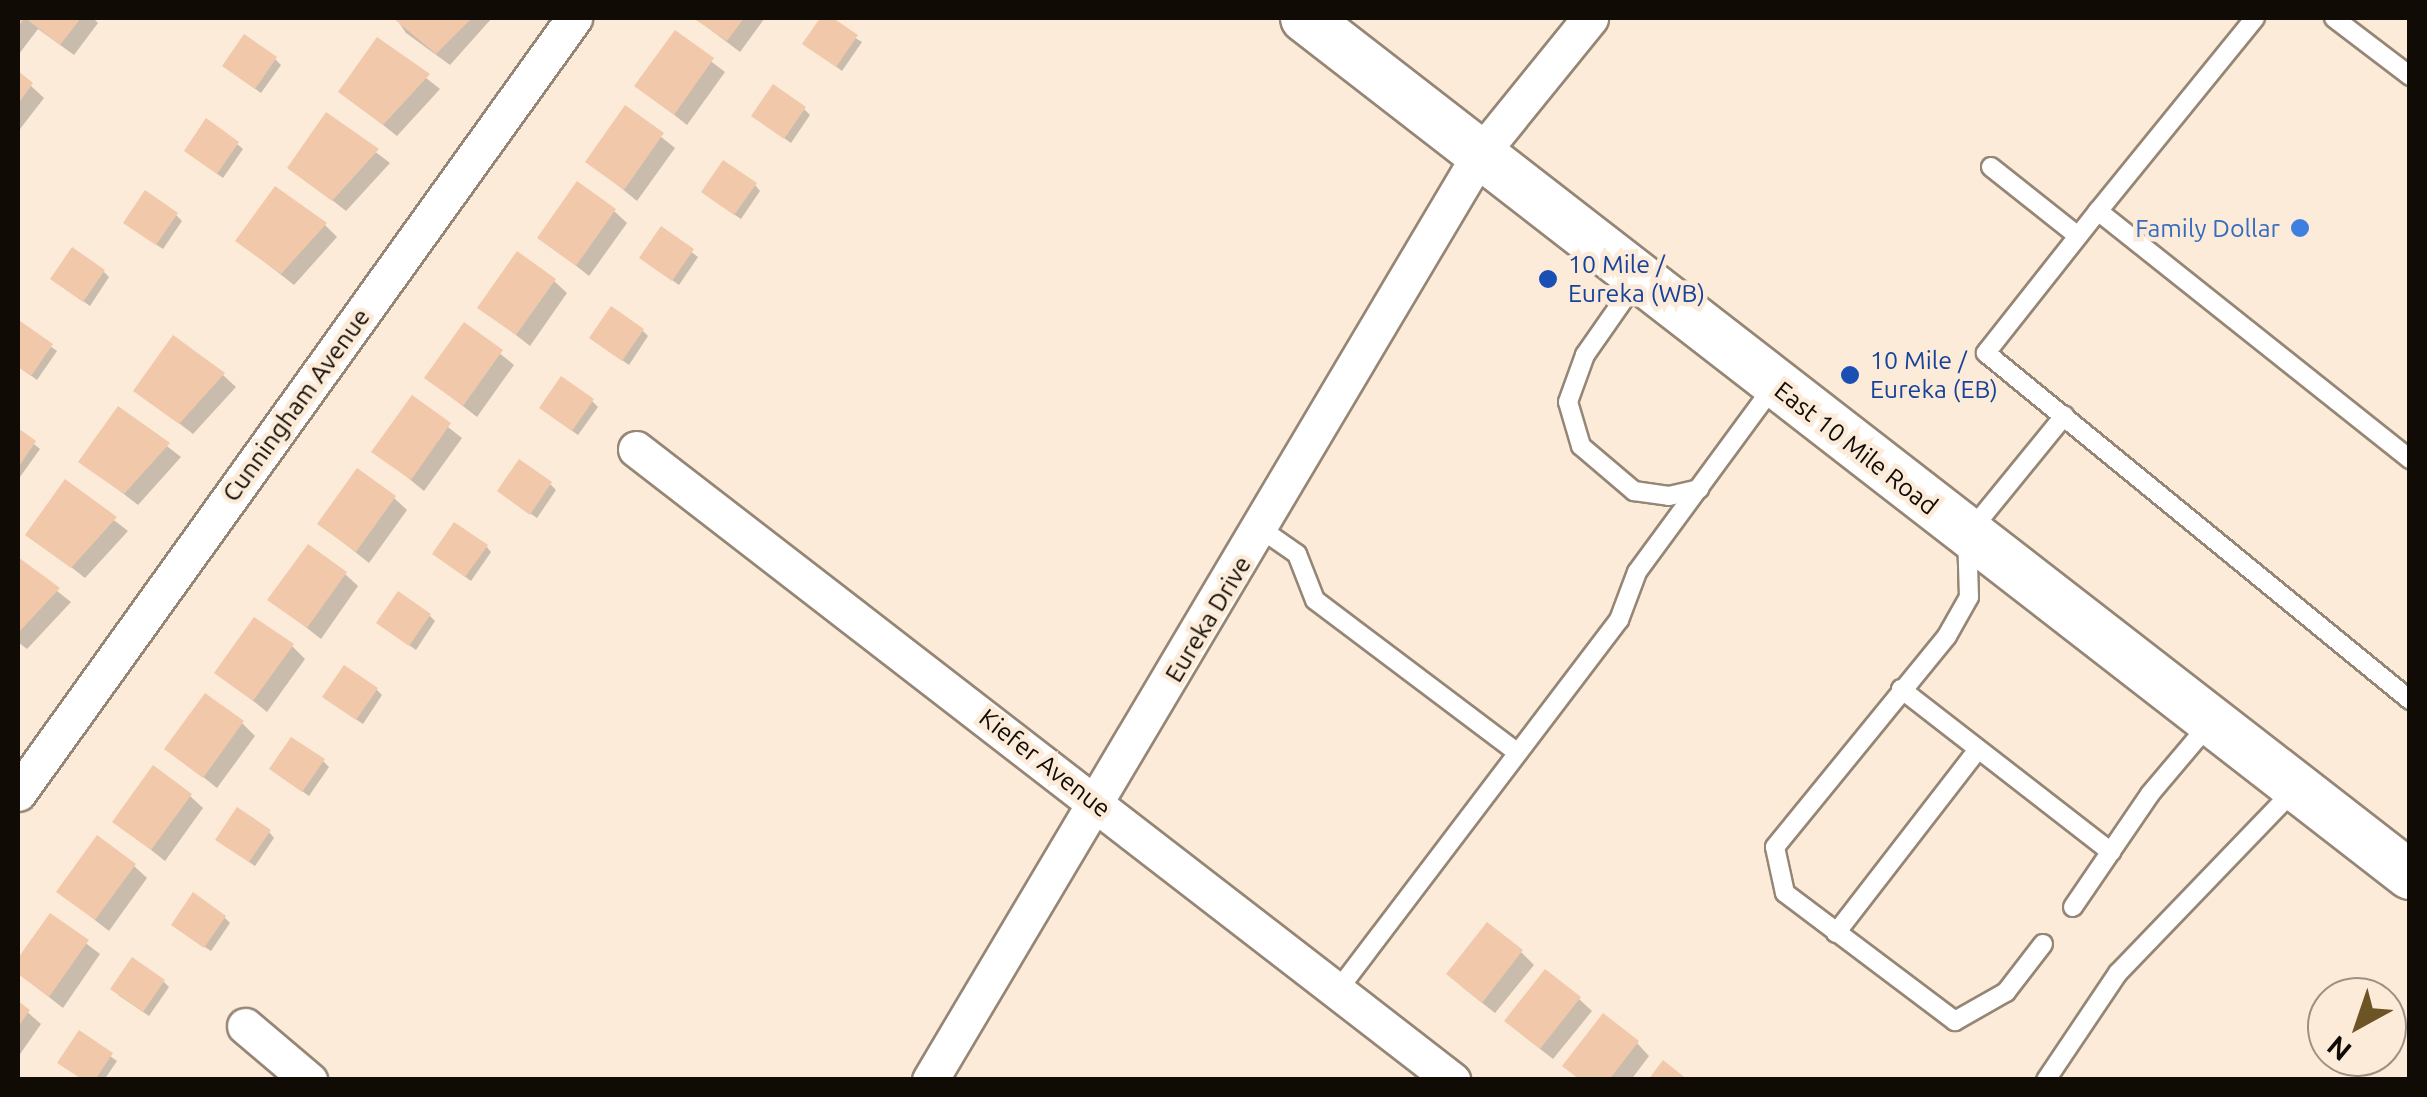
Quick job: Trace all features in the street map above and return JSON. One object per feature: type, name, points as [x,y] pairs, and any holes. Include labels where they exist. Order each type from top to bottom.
[{"type":"main road","name":"East 10 Mile Road","points":[[1305,18],[2410,875]]},
{"type":"street","name":"Cunningham Avenue","points":[[18,792],[574,18]]},
{"type":"street","name":"Eureka Drive","points":[[930,1080],[1262,529],[1480,154],[1590,18]]},
{"type":"street","name":"Kiefer Avenue","points":[[636,449],[1452,1080]]},
{"type":"street","points":[[245,1026],[309,1080]]},
{"type":"lane","points":[[2255,18],[1986,353],[2410,700]]},
{"type":"lane","points":[[2334,18],[2410,76]]},
{"type":"lane","points":[[1991,167],[2078,236]]},
{"type":"lane","points":[[2098,211],[2410,459]]},
{"type":"lane","points":[[1639,278],[1585,355],[1568,402],[1581,446],[1634,491],[1669,496],[1699,489]]},
{"type":"lane","points":[[1338,990],[1619,620],[1637,572],[1775,384]]},
{"type":"lane","points":[[2043,944],[2006,992],[1955,1021],[1785,893],[1774,847],[1947,636],[1970,597],[1968,535],[2064,416]]},
{"type":"lane","points":[[1262,529],[1297,554],[1314,600],[1518,753]]},
{"type":"lane","points":[[1901,690],[2111,852]]},
{"type":"lane","points":[[2073,907],[2211,722]]},
{"type":"lane","points":[[1836,933],[1978,749]]},
{"type":"lane","points":[[2046,1080],[2118,973],[2296,788]]},
{"type":"building","points":[[25,18],[81,18],[60,45]]},
{"type":"building","points":[[393,18],[472,18],[436,54]]},
{"type":"building","points":[[693,18],[744,18],[727,41]]},
{"type":"building","points":[[820,18],[833,18],[858,35],[836,67],[802,44]]},
{"type":"building","points":[[675,30],[714,58],[674,115],[634,86]]},
{"type":"building","points":[[244,34],[277,57],[255,89],[222,66]]},
{"type":"building","points":[[377,37],[430,74],[383,125],[338,92]]},
{"type":"building","points":[[18,71],[33,83],[18,104]]},
{"type":"building","points":[[773,84],[806,107],[784,139],[751,116]]},
{"type":"building","points":[[625,105],[664,133],[624,190],[585,162]]},
{"type":"building","points":[[326,112],[379,149],[332,201],[287,168]]},
{"type":"building","points":[[206,118],[239,142],[217,174],[184,151]]},
{"type":"building","points":[[723,160],[757,183],[734,215],[701,192]]},
{"type":"building","points":[[577,181],[616,209],[576,266],[537,238]]},
{"type":"building","points":[[275,186],[327,223],[281,274],[235,241]]},
{"type":"building","points":[[145,190],[178,213],[156,245],[123,223]]},
{"type":"building","points":[[661,226],[694,249],[672,281],[639,258]]},
{"type":"building","points":[[72,247],[105,270],[83,302],[50,279]]},
{"type":"building","points":[[517,251],[556,279],[516,335],[477,308]]},
{"type":"building","points":[[611,306],[644,329],[622,361],[589,338]]},
{"type":"building","points":[[20,321],[53,344],[31,376],[18,367]]},
{"type":"building","points":[[464,322],[503,350],[463,406],[424,378]]},
{"type":"building","points":[[173,335],[225,373],[179,424],[133,391]]},
{"type":"building","points":[[561,376],[594,399],[572,431],[539,408]]},
{"type":"building","points":[[412,395],[451,423],[411,480],[371,452]]},
{"type":"building","points":[[118,406],[170,443],[124,494],[78,462]]},
{"type":"building","points":[[18,428],[36,441],[18,468]]},
{"type":"building","points":[[519,459],[552,482],[530,515],[497,491]]},
{"type":"building","points":[[357,468],[396,496],[356,552],[317,524]]},
{"type":"building","points":[[65,479],[117,517],[71,568],[25,535]]},
{"type":"building","points":[[454,522],[488,545],[465,577],[432,554]]},
{"type":"building","points":[[308,544],[347,572],[307,628],[267,600]]},
{"type":"building","points":[[18,557],[60,588],[18,633]]},
{"type":"building","points":[[398,591],[431,614],[409,646],[376,623]]},
{"type":"building","points":[[254,617],[294,644],[253,701],[214,673]]},
{"type":"building","points":[[344,665],[378,688],[356,720],[322,697]]},
{"type":"building","points":[[205,693],[244,721],[203,778],[164,749]]},
{"type":"building","points":[[291,737],[325,759],[302,792],[269,769]]},
{"type":"building","points":[[153,765],[192,794],[151,850],[112,822]]},
{"type":"building","points":[[237,807],[271,830],[249,862],[215,840]]},
{"type":"building","points":[[97,835],[136,864],[95,920],[56,892]]},
{"type":"building","points":[[193,892],[226,916],[204,948],[171,925]]},
{"type":"building","points":[[50,913],[89,940],[49,997],[18,974],[18,958]]},
{"type":"building","points":[[1487,922],[1523,950],[1482,1003],[1446,974]]},
{"type":"building","points":[[132,957],[165,980],[143,1012],[110,989]]},
{"type":"building","points":[[1545,969],[1581,997],[1540,1049],[1504,1021]]},
{"type":"building","points":[[18,1001],[30,1010],[18,1027]]},
{"type":"building","points":[[1603,1013],[1639,1041],[1609,1080],[1580,1080],[1562,1066]]},
{"type":"building","points":[[79,1030],[113,1053],[95,1080],[83,1080],[57,1063]]},
{"type":"building","points":[[1663,1060],[1688,1080],[1648,1080]]},
{"type":"place","name":"Family Dollar","points":[[2300,228]]},
{"type":"place","name":"10 Mile / Eureka (WB)","points":[[1548,279]]},
{"type":"place","name":"10 Mile / Eureka (EB)","points":[[1850,375]]}]
